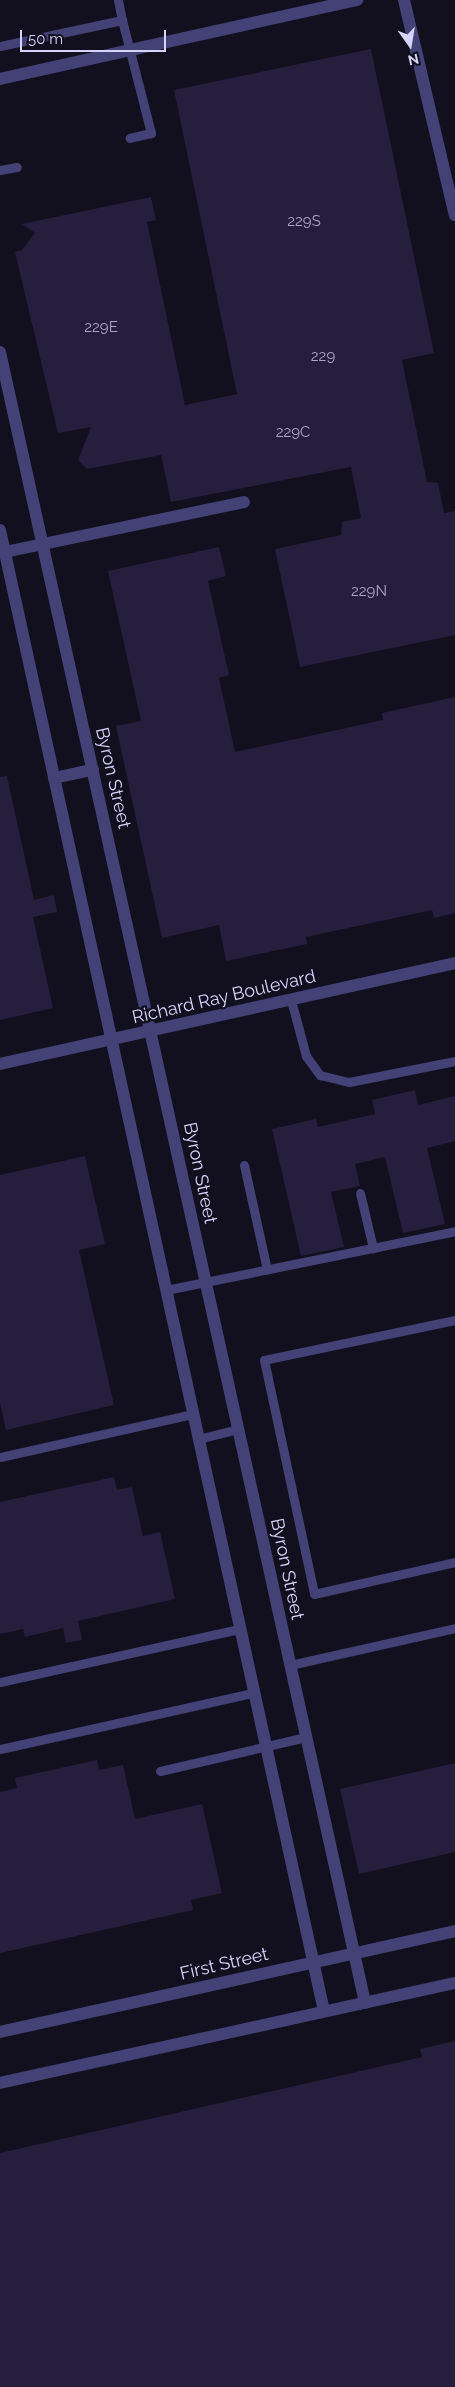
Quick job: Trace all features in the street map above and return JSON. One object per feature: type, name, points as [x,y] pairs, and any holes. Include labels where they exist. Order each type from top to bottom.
[{"type":"street","points":[[0,79],[356,0]]},
{"type":"street","points":[[404,0],[455,216]]},
{"type":"street","name":"Byron Street","points":[[0,352],[365,2002]]},
{"type":"street","points":[[5,552],[244,502]]},
{"type":"street","points":[[0,530],[324,2011]]},
{"type":"street","points":[[54,778],[93,770]]},
{"type":"street","name":"Richard Ray Boulevard","points":[[0,1064],[455,963]]},
{"type":"street","name":"First Street","points":[[0,2032],[455,1931]]},
{"type":"street","points":[[0,2083],[455,1983]]},
{"type":"lane","points":[[118,0],[122,20],[132,50],[151,133],[130,138]]},
{"type":"lane","points":[[0,46],[122,20]]},
{"type":"lane","points":[[0,170],[17,167]]},
{"type":"lane","points":[[291,1000],[306,1056],[320,1075],[349,1082],[455,1061]]},
{"type":"lane","points":[[244,1165],[267,1270]]},
{"type":"lane","points":[[360,1193],[373,1248]]},
{"type":"lane","points":[[166,1290],[455,1231]]},
{"type":"lane","points":[[455,1320],[264,1360],[314,1594],[455,1562]]},
{"type":"lane","points":[[0,1456],[193,1414]]},
{"type":"lane","points":[[198,1439],[238,1429]]},
{"type":"lane","points":[[290,1664],[455,1628]]},
{"type":"lane","points":[[0,1682],[240,1629]]},
{"type":"lane","points":[[0,1749],[254,1693]]},
{"type":"lane","points":[[160,1771],[306,1737]]},
{"type":"building","points":[[371,49],[434,353],[402,360],[427,482],[438,483],[444,513],[455,511],[455,635],[300,667],[275,549],[341,535],[342,522],[361,518],[351,467],[171,502],[161,455],[87,469],[78,460],[91,427],[58,433],[15,252],[22,250],[35,233],[22,224],[151,197],[156,220],[147,222],[185,405],[237,394],[174,90]]},
{"type":"building","points":[[219,547],[226,576],[208,581],[229,675],[219,678],[235,752],[383,720],[382,713],[455,697],[455,913],[434,918],[432,910],[306,937],[307,944],[226,961],[219,925],[162,938],[116,726],[141,721],[108,571]]},
{"type":"building","points":[[7,776],[34,900],[54,895],[57,912],[33,917],[53,1008],[0,1020],[0,777]]},
{"type":"building","points":[[415,1090],[418,1105],[455,1096],[455,1141],[427,1148],[445,1224],[403,1233],[385,1157],[355,1164],[360,1186],[331,1192],[344,1247],[301,1256],[272,1129],[316,1119],[318,1127],[375,1114],[372,1100]]},
{"type":"building","points":[[85,1156],[105,1244],[79,1250],[114,1405],[6,1430],[0,1403],[0,1175]]},
{"type":"building","points":[[114,1477],[117,1490],[132,1487],[143,1536],[160,1532],[175,1599],[78,1621],[82,1640],[66,1643],[63,1628],[25,1637],[23,1629],[0,1634],[0,1502]]},
{"type":"building","points":[[97,1760],[99,1770],[123,1765],[135,1819],[202,1804],[222,1893],[191,1900],[193,1910],[0,1953],[0,1792],[17,1788],[15,1778]]},
{"type":"building","points":[[455,1763],[455,1852],[359,1874],[340,1789]]},
{"type":"building","points":[[455,2041],[455,2387],[0,2387],[0,2153],[422,2057],[420,2049]]}]
